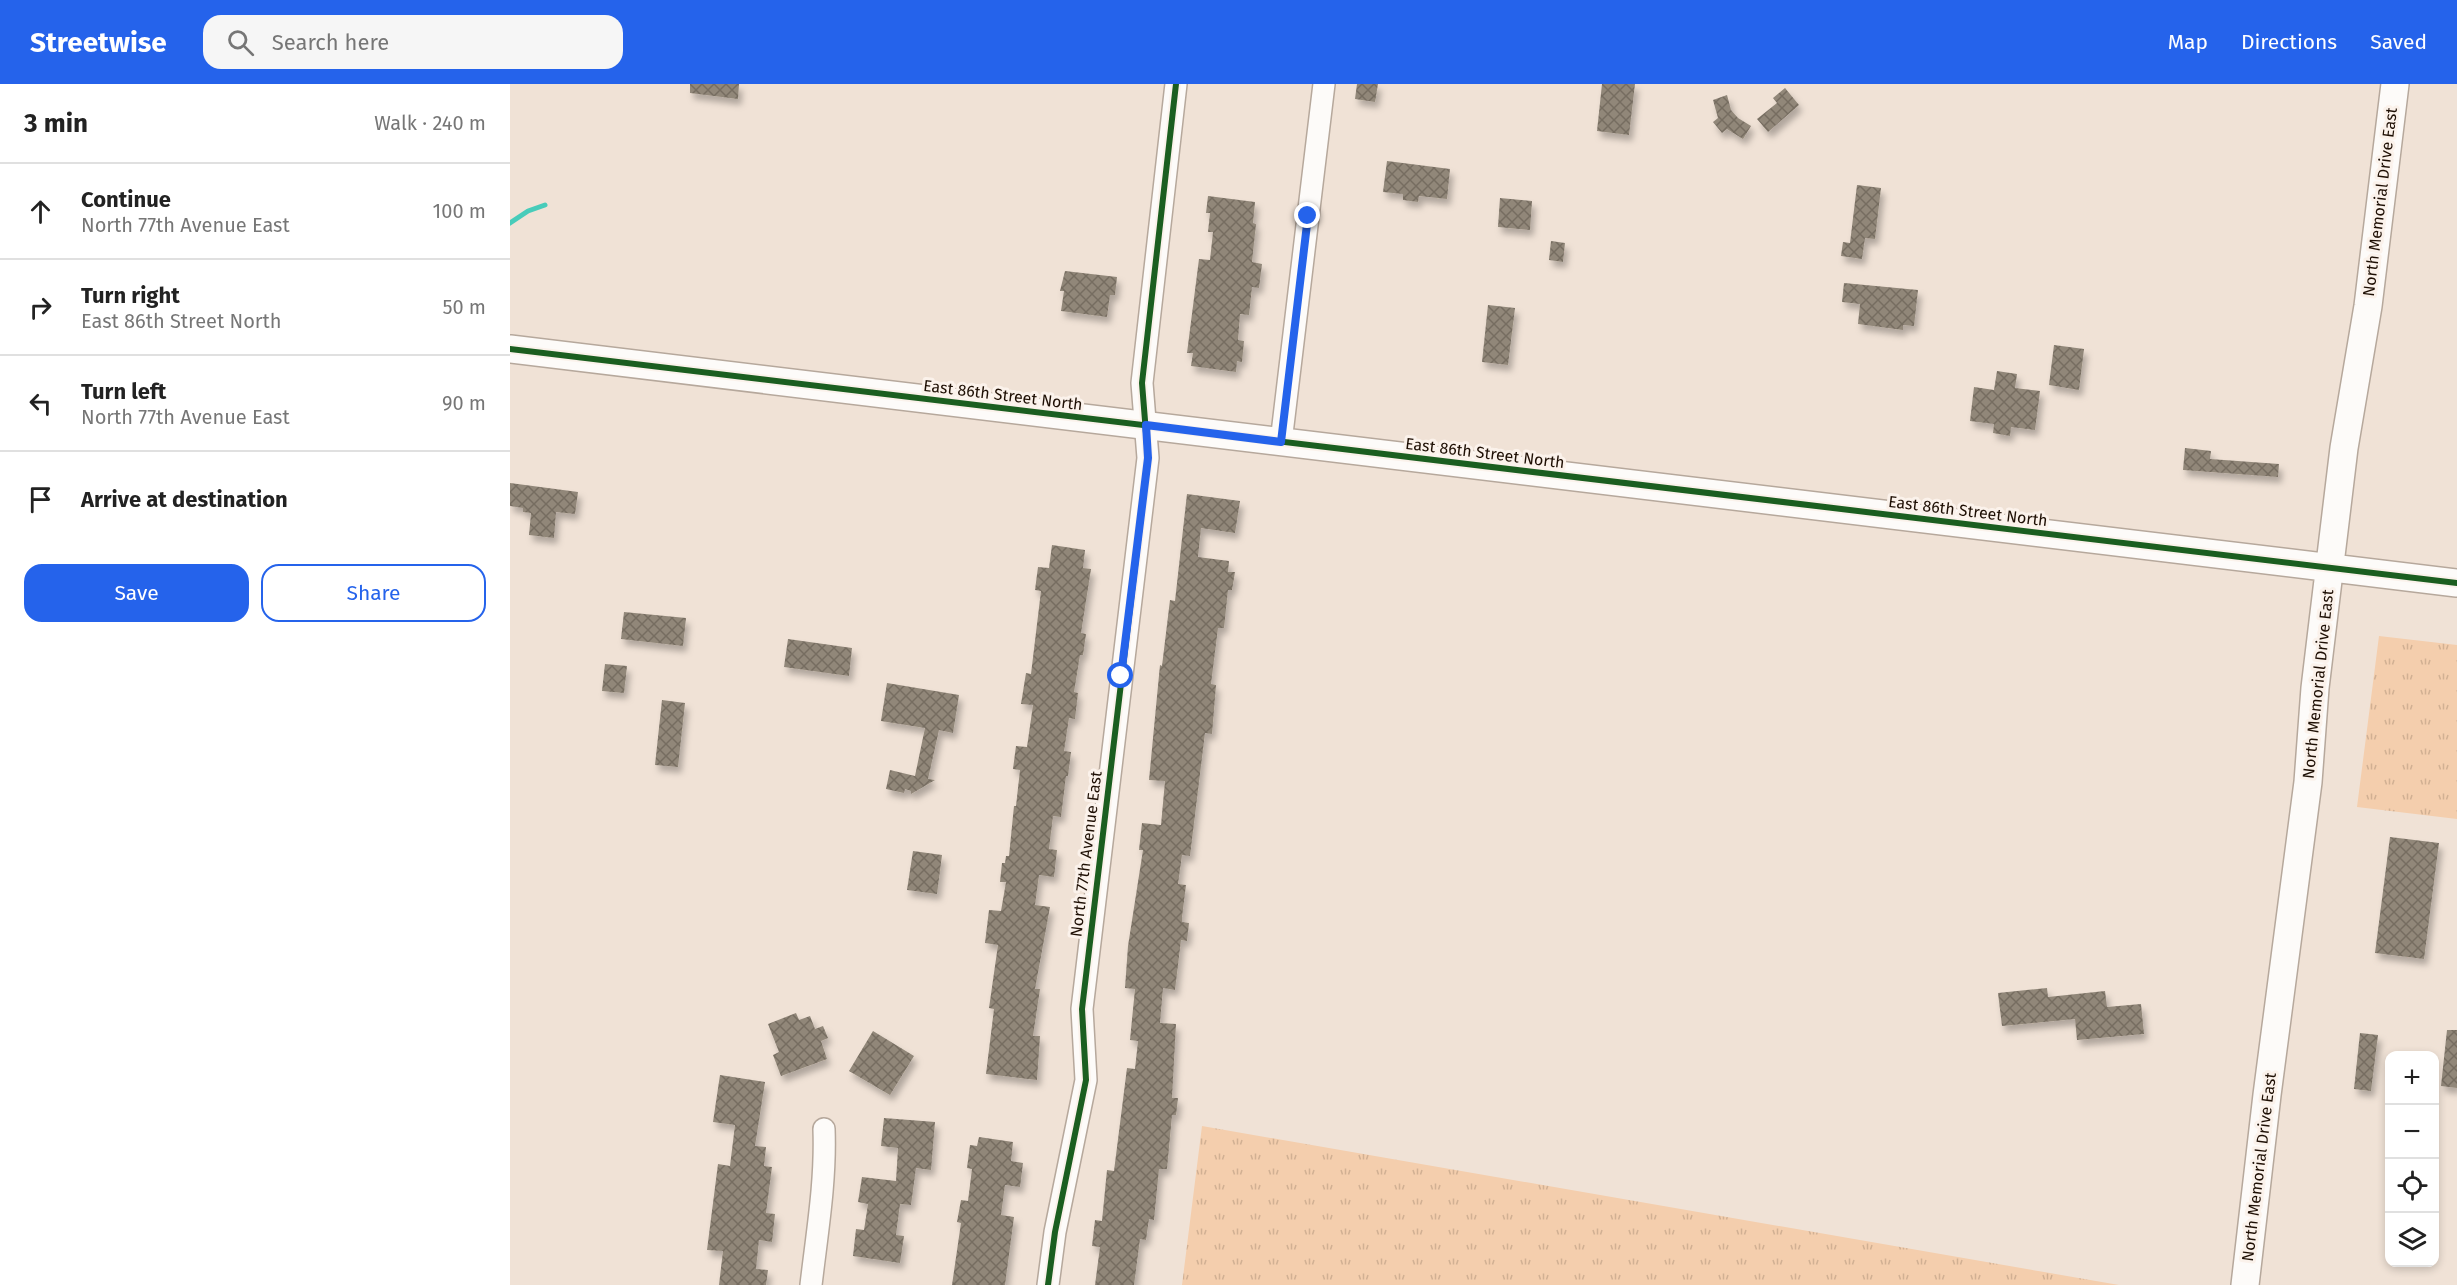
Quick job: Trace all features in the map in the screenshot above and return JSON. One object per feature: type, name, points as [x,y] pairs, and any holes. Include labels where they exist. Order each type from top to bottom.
[{"type":"street","name":"North 77th Avenue East","points":[[1048,1285],[1055,1232],[1083,1104],[1086,1080],[1082,1009],[1148,458],[1142,382],[1176,84]]},
{"type":"street","points":[[1281,442],[1324,84]]},
{"type":"street","name":"North Memorial Drive East","points":[[2245,1285],[2308,782],[2315,688],[2344,448],[2368,306],[2395,84]]},
{"type":"street","name":"East 86th Street North","points":[[510,349],[2457,583]]},
{"type":"street","points":[[811,1285],[824,1178],[824,1129]]},
{"type":"green space","points":[[2379,636],[2457,645],[2457,819],[2357,807]]},
{"type":"green space","points":[[1202,1126],[2119,1285],[1182,1285]]},
{"type":"building","points":[[690,84],[739,84],[738,99],[690,93]]},
{"type":"building","points":[[1357,84],[1378,84],[1375,102],[1355,99]]},
{"type":"building","points":[[1602,84],[1635,84],[1629,135],[1597,131]]},
{"type":"building","points":[[1785,88],[1799,105],[1768,132],[1757,119],[1777,103],[1773,98]]},
{"type":"building","points":[[1727,95],[1731,110],[1738,118],[1751,126],[1743,139],[1727,129],[1722,133],[1713,122],[1718,118],[1713,100]]},
{"type":"building","points":[[1387,161],[1450,169],[1447,199],[1419,196],[1418,202],[1403,200],[1403,194],[1383,192]]},
{"type":"building","points":[[1857,185],[1881,188],[1875,239],[1865,238],[1862,259],[1841,256],[1843,242],[1850,243]]},
{"type":"building","points":[[1208,196],[1255,202],[1253,223],[1256,224],[1252,262],[1262,264],[1259,288],[1252,287],[1249,315],[1240,314],[1238,340],[1244,341],[1242,362],[1237,361],[1236,372],[1191,366],[1193,353],[1187,353],[1199,259],[1210,260],[1213,232],[1208,232],[1210,213],[1206,213]]},
{"type":"building","points":[[1500,198],[1532,201],[1530,230],[1498,227]]},
{"type":"building","points":[[1551,241],[1565,243],[1563,262],[1549,260]]},
{"type":"building","points":[[1065,271],[1117,277],[1115,295],[1110,295],[1107,317],[1061,311],[1064,291],[1060,291]]},
{"type":"building","points":[[1844,283],[1918,290],[1914,326],[1903,325],[1903,330],[1858,324],[1860,304],[1842,302]]},
{"type":"building","points":[[1488,305],[1515,308],[1508,365],[1482,362]]},
{"type":"building","points":[[2054,345],[2084,349],[2079,390],[2049,385]]},
{"type":"building","points":[[1997,371],[2017,374],[2015,388],[2040,391],[2035,430],[2011,427],[2010,436],[1993,433],[1994,424],[1970,421],[1974,387],[1994,390]]},
{"type":"building","points":[[2185,448],[2211,451],[2210,459],[2279,464],[2278,477],[2183,470]]},
{"type":"building","points":[[510,483],[578,492],[575,514],[556,512],[554,538],[529,535],[531,513],[523,512],[523,508],[510,506]]},
{"type":"building","points":[[1187,494],[1240,501],[1235,533],[1201,528],[1198,557],[1229,561],[1228,572],[1235,572],[1232,590],[1228,590],[1224,628],[1218,628],[1211,684],[1216,685],[1212,734],[1205,733],[1190,856],[1182,855],[1178,884],[1186,885],[1182,922],[1189,923],[1187,941],[1181,940],[1175,990],[1163,988],[1160,1023],[1176,1024],[1172,1098],[1178,1098],[1176,1115],[1172,1115],[1167,1169],[1159,1169],[1154,1220],[1149,1219],[1146,1240],[1140,1239],[1134,1285],[1095,1285],[1100,1247],[1092,1246],[1095,1220],[1102,1221],[1107,1170],[1114,1171],[1127,1068],[1135,1069],[1138,1041],[1130,1040],[1135,989],[1125,988],[1128,946],[1143,850],[1139,850],[1142,823],[1161,825],[1165,781],[1149,780],[1160,665],[1162,666],[1170,600],[1175,601]]},
{"type":"building","points":[[1052,545],[1085,550],[1083,568],[1091,569],[1081,633],[1086,634],[1074,692],[1078,693],[1075,719],[1069,718],[1064,751],[1071,752],[1068,776],[1066,776],[1061,817],[1053,816],[1049,849],[1057,850],[1054,877],[1039,875],[1035,905],[1050,907],[1035,989],[1040,989],[1033,1036],[1040,1036],[1037,1080],[986,1074],[994,1009],[989,1008],[998,945],[985,943],[989,910],[1001,911],[1006,882],[1000,882],[1002,863],[1005,863],[1006,856],[1009,856],[1014,806],[1016,806],[1020,770],[1013,769],[1016,746],[1027,747],[1033,705],[1021,704],[1026,673],[1031,674],[1041,591],[1035,590],[1038,567],[1049,568]]},
{"type":"building","points":[[624,612],[686,618],[683,646],[621,639]]},
{"type":"building","points":[[788,639],[852,648],[849,676],[784,667]]},
{"type":"building","points":[[605,664],[627,666],[624,693],[602,691]]},
{"type":"building","points":[[887,683],[959,695],[953,733],[939,730],[928,779],[935,780],[911,794],[911,791],[905,789],[904,793],[886,789],[890,770],[915,776],[925,728],[881,721]]},
{"type":"building","points":[[662,700],[685,703],[678,767],[655,765]]},
{"type":"building","points":[[2390,837],[2439,843],[2424,959],[2375,953]]},
{"type":"building","points":[[913,851],[942,855],[937,894],[907,890]]},
{"type":"building","points":[[2047,988],[2048,997],[2105,991],[2107,1007],[2141,1004],[2144,1034],[2077,1040],[2075,1019],[2002,1026],[1998,993]]},
{"type":"building","points":[[796,1013],[799,1020],[810,1016],[815,1029],[823,1026],[828,1038],[821,1041],[827,1059],[781,1076],[773,1055],[779,1052],[768,1024]]},
{"type":"building","points":[[2447,1030],[2457,1030],[2457,1088],[2441,1086]]},
{"type":"building","points":[[873,1031],[914,1056],[890,1095],[849,1071]]},
{"type":"building","points":[[2360,1033],[2378,1035],[2371,1091],[2354,1089]]},
{"type":"building","points":[[720,1075],[765,1082],[755,1146],[766,1147],[764,1166],[772,1167],[766,1213],[775,1214],[772,1242],[759,1240],[756,1269],[768,1270],[766,1285],[719,1285],[723,1251],[707,1250],[718,1164],[730,1166],[735,1125],[713,1122]]},
{"type":"building","points":[[884,1118],[935,1122],[931,1170],[916,1168],[911,1205],[900,1204],[896,1235],[904,1236],[900,1263],[853,1256],[856,1229],[864,1230],[868,1204],[858,1202],[862,1177],[896,1181],[898,1148],[881,1146]]},
{"type":"building","points":[[979,1137],[1013,1142],[1011,1161],[1023,1163],[1020,1187],[1005,1185],[1001,1215],[1014,1217],[1005,1285],[952,1285],[961,1223],[957,1222],[961,1200],[968,1201],[972,1169],[967,1168],[970,1145],[977,1146]]},
{"type":"waterway","points":[[510,223],[528,211],[545,205]]},
{"type":"cycle path","points":[[1048,1285],[1055,1232],[1086,1080],[1082,1009],[1148,458],[1142,383],[1176,84]]},
{"type":"cycle path","points":[[510,349],[2457,583]]},
{"type":"route","points":[[1121,676],[1148,458],[1146,425],[1281,442],[1308,216]]}]
